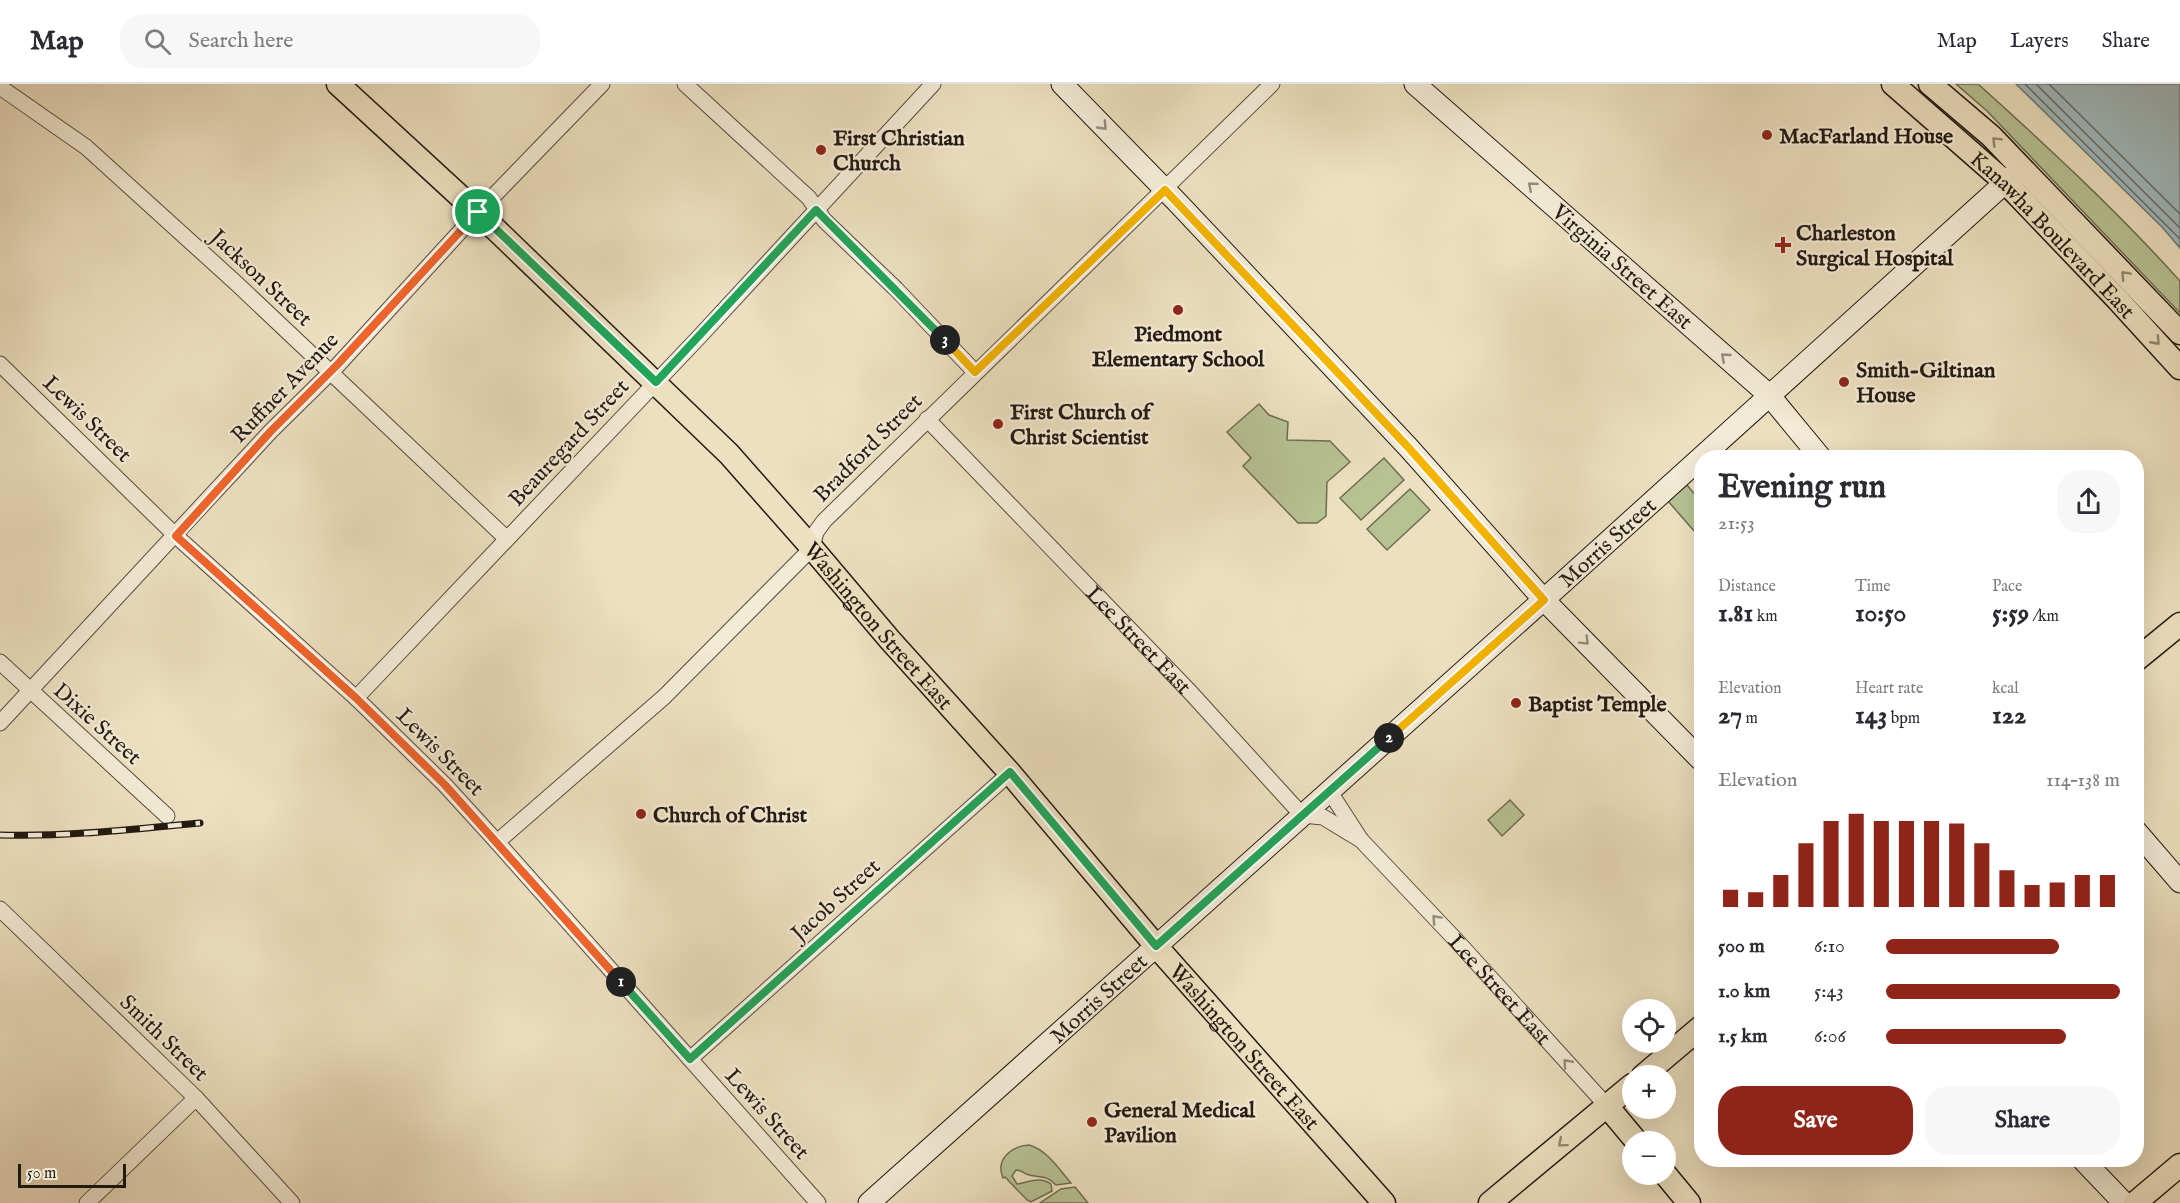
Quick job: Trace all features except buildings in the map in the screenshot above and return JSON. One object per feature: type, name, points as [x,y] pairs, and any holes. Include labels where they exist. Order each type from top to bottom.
[{"type":"main road","name":"Washington Street East","points":[[338,84],[478,212],[729,454],[890,640],[1010,772],[1156,946],[1384,1203]]},
{"type":"main road","points":[[1062,84],[1408,447],[1544,600],[1694,753]]},
{"type":"main road","name":"Virginia Street East","points":[[1415,84],[1769,395],[1814,450]]},
{"type":"main road","name":"Kanawha Boulevard East","points":[[1893,84],[2014,175],[2180,333]]},
{"type":"main road","name":"Kanawha Boulevard East","points":[[1930,84],[1991,136],[2014,175],[2118,300],[2180,368]]},
{"type":"main road","name":"Morris Street","points":[[1709,450],[2014,175]]},
{"type":"main road","name":"Morris Street","points":[[869,1203],[1694,463]]},
{"type":"main road","points":[[2144,653],[2180,624]]},
{"type":"main road","points":[[2144,840],[2180,882]]},
{"type":"main road","points":[[1656,1065],[1694,1033]]},
{"type":"main road","points":[[1490,1203],[1622,1093]]},
{"type":"main road","name":"Lee Street East","points":[[1607,1106],[1628,1131]]},
{"type":"main road","points":[[2135,1203],[2180,1165]]},
{"type":"main road","points":[[2090,1167],[2124,1203]]},
{"type":"main road","points":[[1674,1185],[1689,1203]]},
{"type":"street","name":"Ruffner Avenue","points":[[0,723],[271,431],[331,372],[478,212],[602,84]]},
{"type":"street","points":[[685,84],[809,198],[816,210],[975,372]]},
{"type":"street","name":"Beauregard Street","points":[[356,698],[656,382],[933,84]]},
{"type":"street","name":"Bradford Street","points":[[497,842],[664,697],[812,548],[816,532],[824,521],[1272,84]]},
{"type":"street","name":"Jackson Street","points":[[0,87],[87,147],[331,372],[507,539]]},
{"type":"street","name":"Lewis Street","points":[[0,364],[176,536],[356,698],[445,785],[818,1203]]},
{"type":"street","name":"Lee Street East","points":[[927,419],[1191,693],[1302,815],[1323,817],[1360,840]]},
{"type":"street","name":"Dixie Street","points":[[0,662],[167,816]]},
{"type":"street","name":"Jacob Street","points":[[690,1059],[1010,772]]},
{"type":"street","name":"Lee Street East","points":[[1330,792],[1360,840],[1463,948],[1607,1106]]},
{"type":"street","name":"Smith Street","points":[[0,909],[196,1098],[292,1203]]},
{"type":"street","points":[[87,1203],[196,1098]]},
{"type":"green space","points":[[1956,84],[1978,84],[2132,230],[2180,281],[2180,313],[1987,111]]},
{"type":"green space","points":[[1259,404],[1269,415],[1288,422],[1287,440],[1330,441],[1350,462],[1327,482],[1326,516],[1317,523],[1298,523],[1243,466],[1251,458],[1227,432]]},
{"type":"green space","points":[[1384,458],[1404,480],[1361,520],[1340,498]]},
{"type":"green space","points":[[1687,485],[1694,494],[1694,531],[1668,501]]},
{"type":"green space","points":[[1410,489],[1430,510],[1387,550],[1367,529]]},
{"type":"green space","points":[[1510,800],[1524,815],[1502,836],[1488,820]]},
{"type":"green space","points":[[1029,1145],[1047,1156],[1071,1183],[1056,1185],[1045,1178],[1016,1170],[1012,1176],[1017,1184],[1039,1180],[1051,1184],[1052,1191],[1031,1202],[1005,1177],[1003,1178],[1001,1171],[1003,1159],[1011,1151]]},
{"type":"green space","points":[[1075,1187],[1088,1203],[1040,1203],[1061,1189]]},
{"type":"water","points":[[2016,84],[2180,84],[2180,248],[2162,227]]},
{"type":"railway","points":[[0,835],[75,834],[200,823]]},
{"type":"place","name":"MacFarland House","points":[[1767,135]]},
{"type":"place","name":"First Christian Church","points":[[821,150]]},
{"type":"place","name":"Charleston Surgical Hospital","points":[[1783,245]]},
{"type":"place","name":"Piedmont Elementary School","points":[[1178,310]]},
{"type":"place","name":"Smith-Giltinan House","points":[[1844,382]]},
{"type":"place","name":"First Church of Christ Scientist","points":[[998,424]]},
{"type":"place","name":"Baptist Temple","points":[[1516,703]]},
{"type":"place","name":"Church of Christ","points":[[641,814]]},
{"type":"place","name":"General Medical Pavilion","points":[[1092,1122]]},
{"type":"route","points":[[1165,190],[1408,447],[1544,600],[1156,946],[1010,772],[690,1059],[445,785],[356,698],[176,536],[271,431],[338,364],[478,212],[656,382],[816,210],[975,372],[1165,190]]}]
